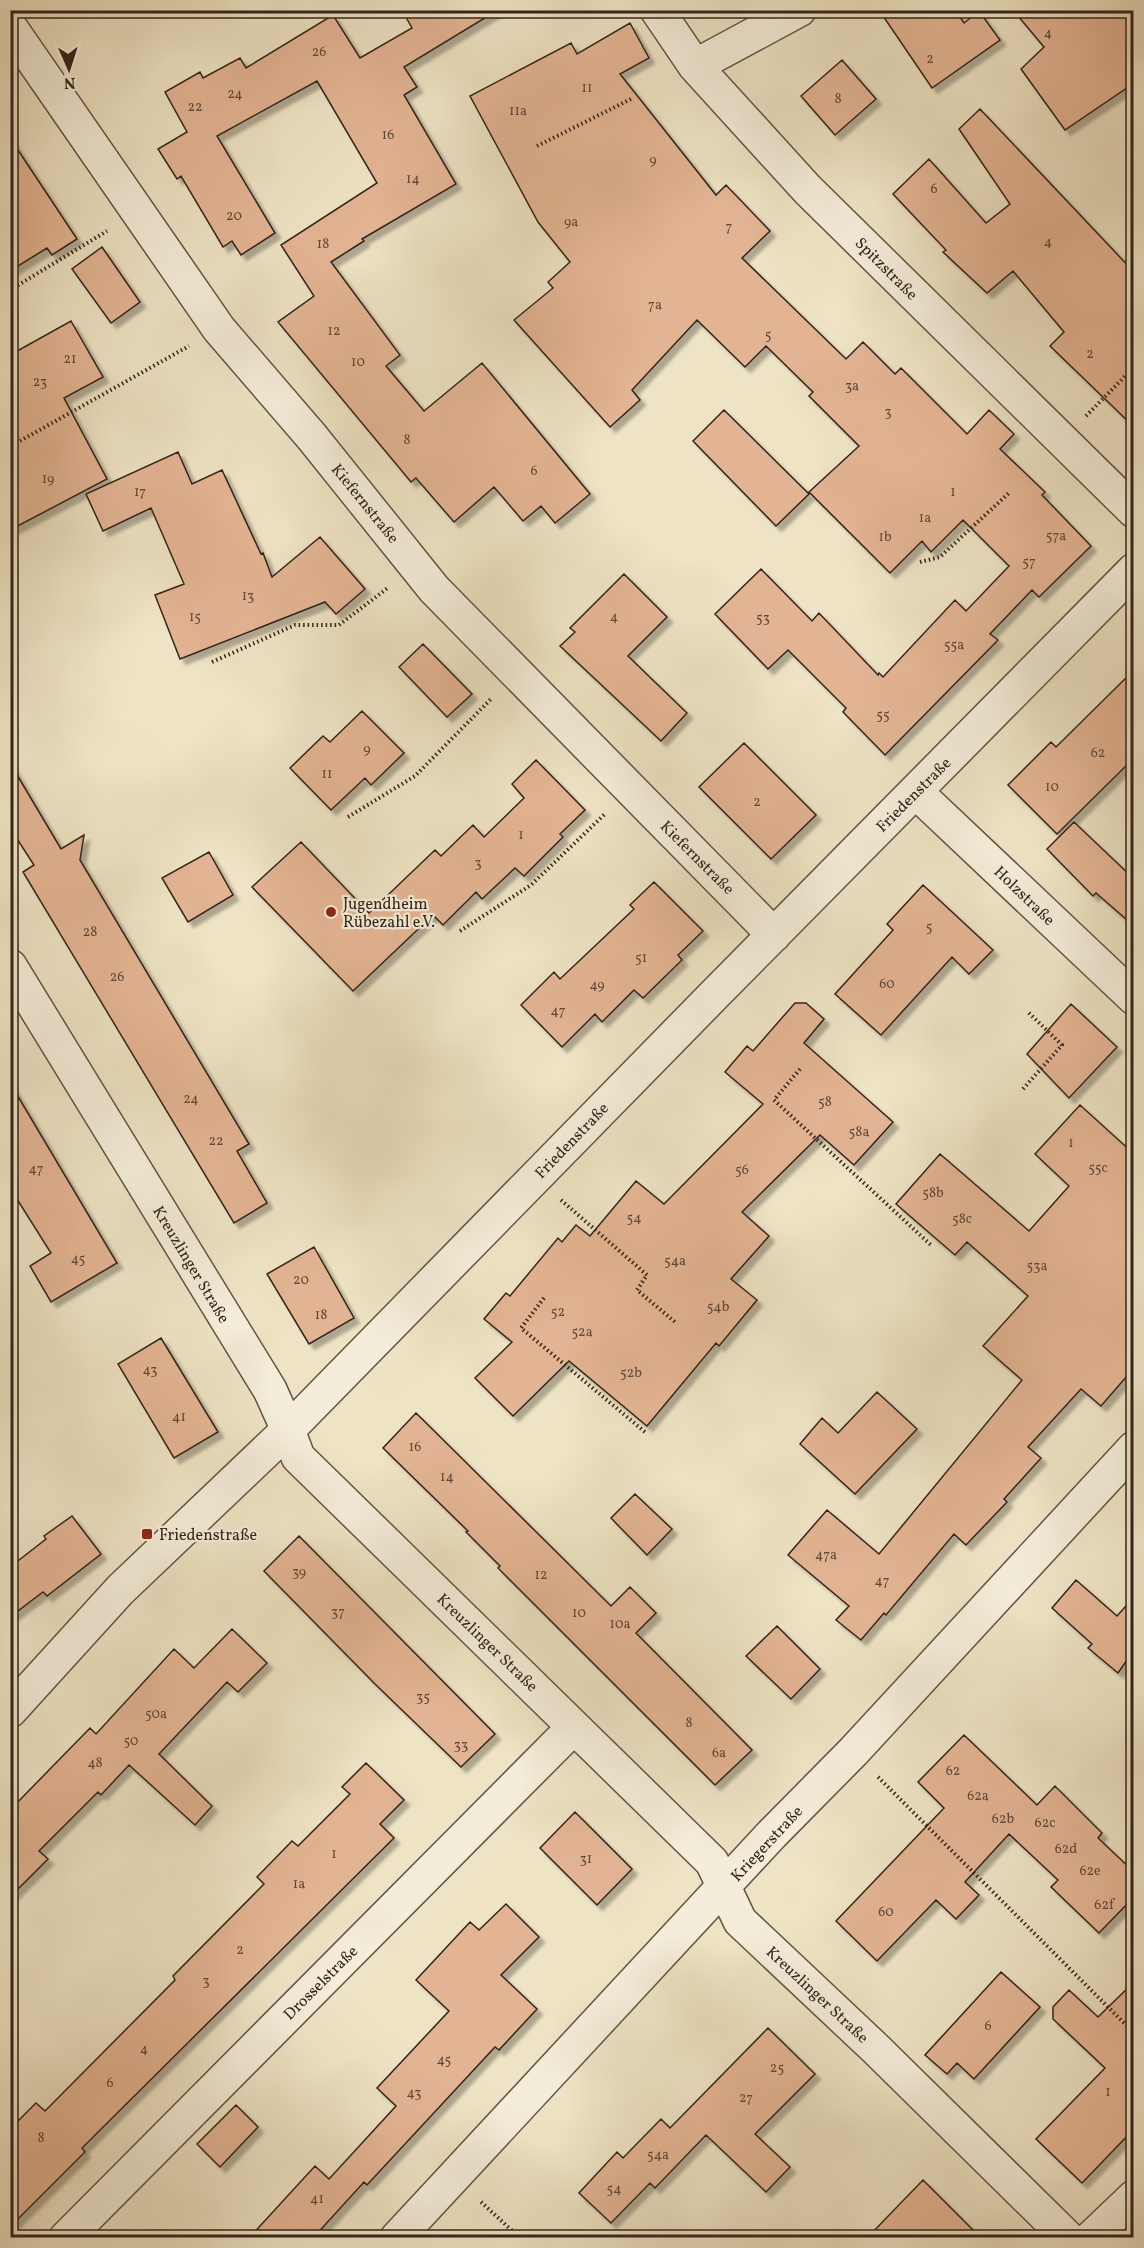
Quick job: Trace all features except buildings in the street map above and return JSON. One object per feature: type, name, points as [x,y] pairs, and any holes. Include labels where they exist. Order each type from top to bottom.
[{"type":"street","name":"Spitzstraße","points":[[657,10],[695,66],[812,193],[1134,511]]},
{"type":"street","points":[[695,66],[799,10]]},
{"type":"street","name":"Kiefernstraße","points":[[10,27],[219,328],[312,436],[434,589],[774,935]]},
{"type":"street","name":"Friedenstraße","points":[[10,1710],[120,1590],[288,1430],[1134,570]]},
{"type":"street","name":"Holzstraße","points":[[916,792],[1134,998]]},
{"type":"street","name":"Kreuzlinger Straße","points":[[10,966],[270,1390],[298,1457],[712,1862],[740,1921],[876,2049],[1068,2238]]},
{"type":"street","name":"Kriegerstraße","points":[[397,2238],[1134,1448]]},
{"type":"street","name":"Drosselstraße","points":[[66,2238],[574,1727]]},
{"type":"street","points":[[1092,2238],[1134,2197]]},
{"type":"path","points":[[537,146],[631,99]]},
{"type":"path","points":[[10,290],[139,212]]},
{"type":"path","points":[[20,441],[219,328]]},
{"type":"path","points":[[1063,440],[1134,367]]},
{"type":"path","points":[[920,562],[940,557],[1010,492]]},
{"type":"path","points":[[212,662],[295,625],[339,625],[416,566]]},
{"type":"path","points":[[348,817],[414,776],[517,673]]},
{"type":"path","points":[[460,931],[531,885],[631,789]]},
{"type":"path","points":[[1023,1089],[1062,1045],[1028,1012]]},
{"type":"path","points":[[800,1069],[774,1100],[931,1245]]},
{"type":"path","points":[[535,1177],[647,1275],[637,1290],[675,1322]]},
{"type":"path","points":[[544,1298],[521,1328],[645,1432]]},
{"type":"path","points":[[873,1772],[1134,2033]]},
{"type":"path","points":[[453,2177],[520,2238]]},
{"type":"place","name":"Jugendheim Rübezahl e.V.","points":[[331,912]]},
{"type":"place","name":"Friedenstraße","points":[[147,1534]]}]
